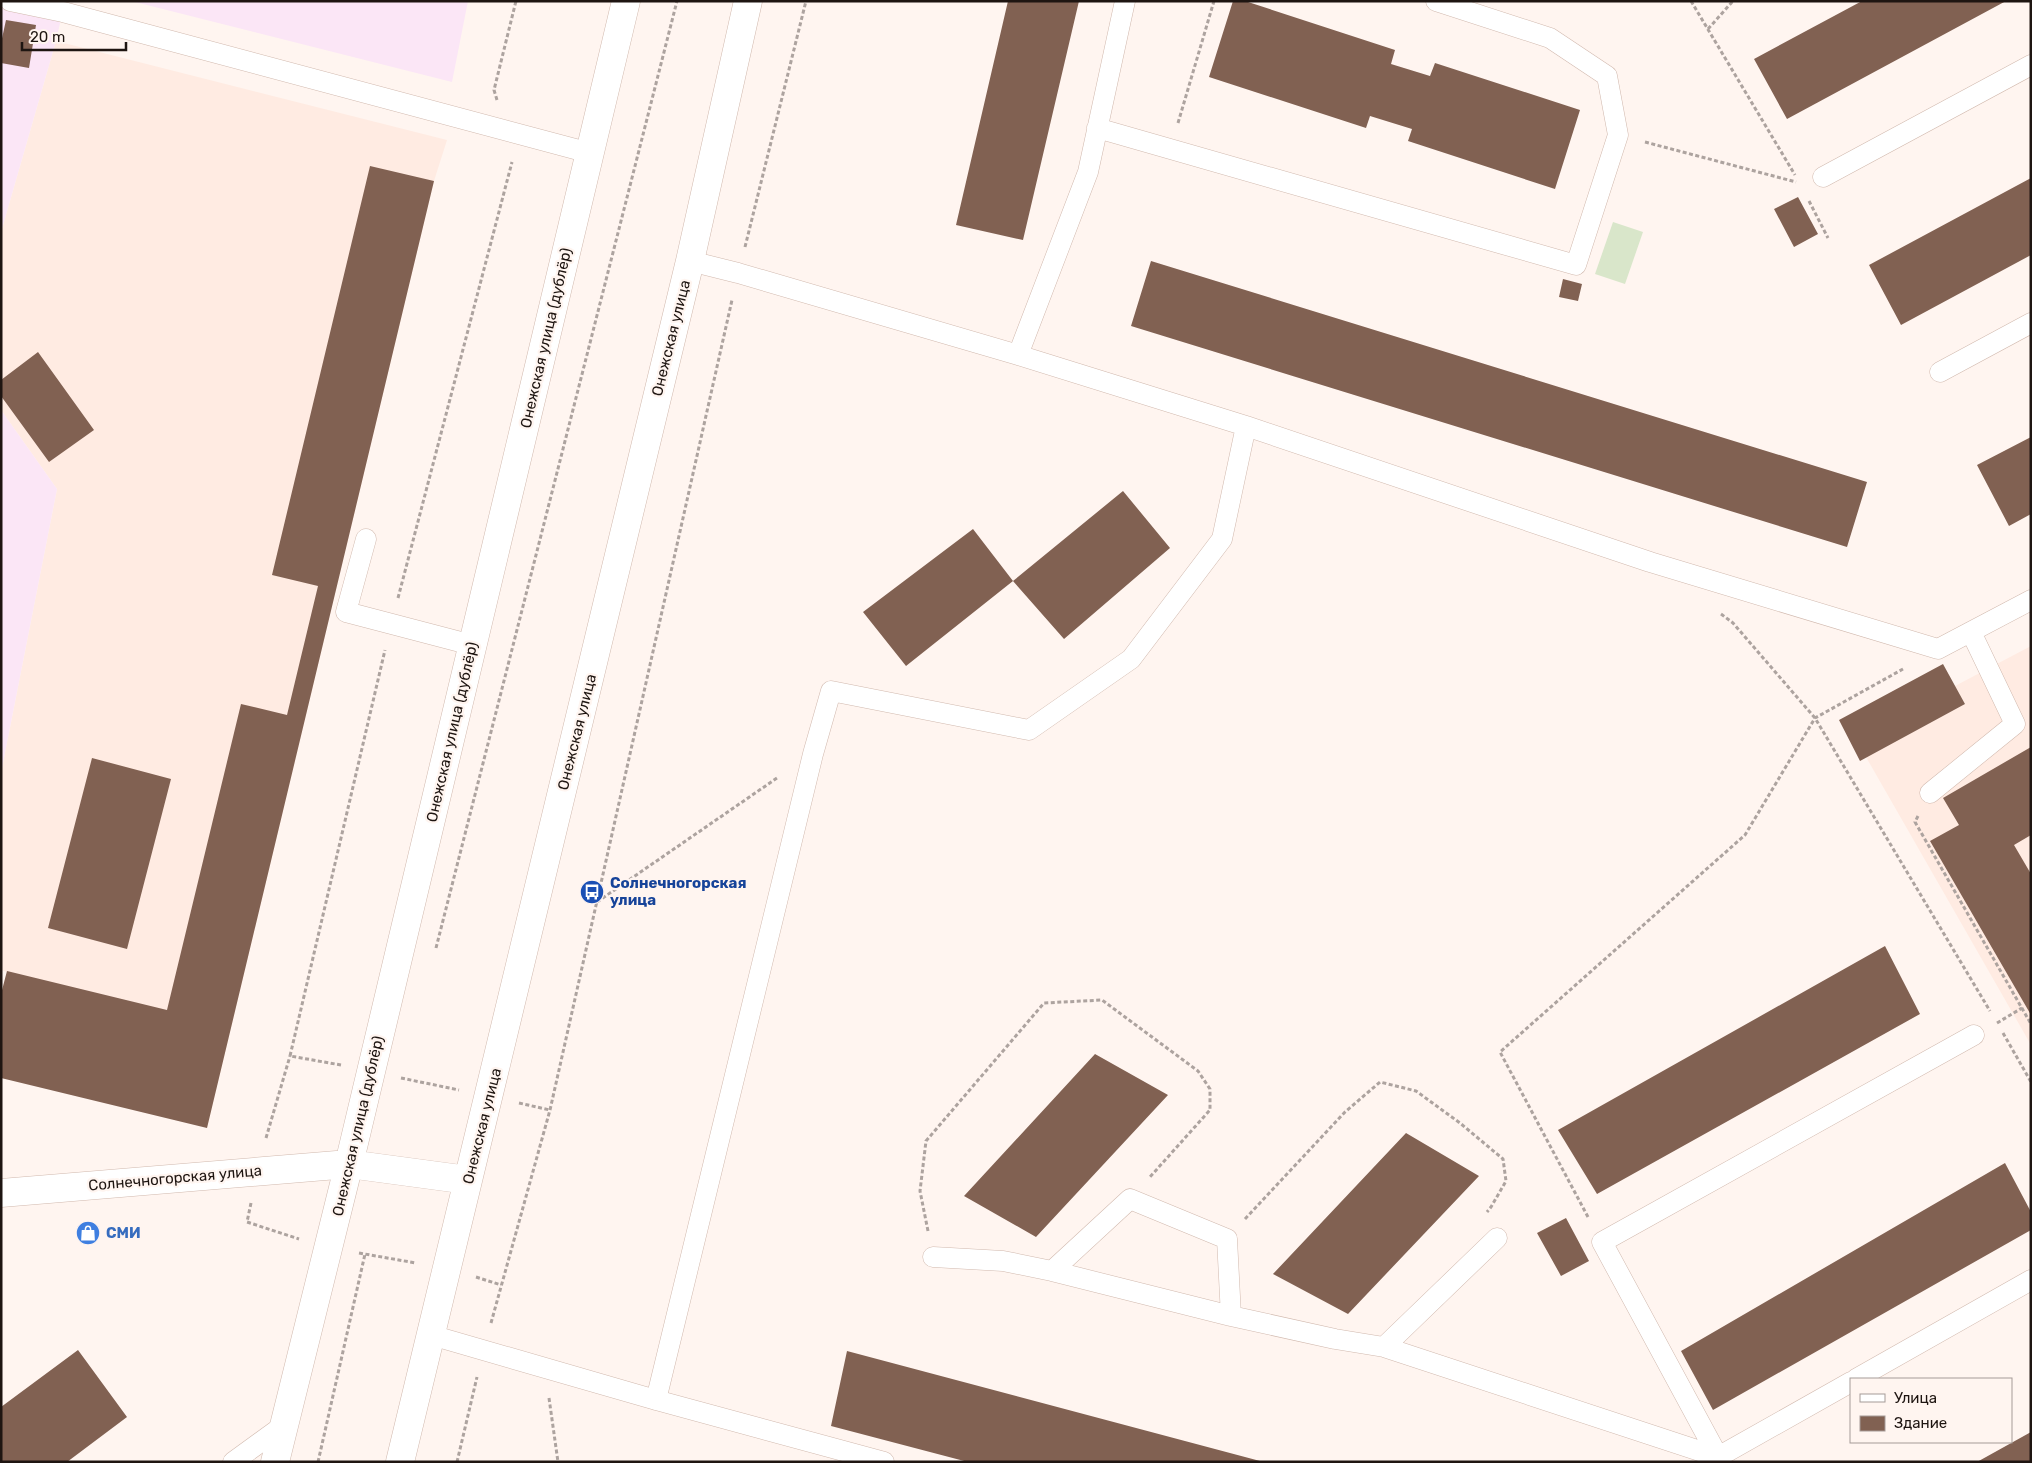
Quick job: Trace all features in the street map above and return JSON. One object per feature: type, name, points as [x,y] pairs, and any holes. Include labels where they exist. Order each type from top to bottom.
[{"type":"street","name":"Онежская улица (дублёр)","points":[[275,1462],[349,1164],[626,1]]},
{"type":"street","name":"Онежская улица","points":[[400,1462],[690,262],[748,1]]},
{"type":"street","name":"Солнечногорская улица","points":[[1,1192],[349,1164],[468,1180]]},
{"type":"lane","points":[[10,1],[63,12],[590,153]]},
{"type":"lane","points":[[1018,355],[1088,172],[1125,1]]},
{"type":"lane","points":[[1098,128],[1576,265],[1618,135],[1607,76],[1550,38],[1436,1]]},
{"type":"lane","points":[[1823,177],[2031,66]]},
{"type":"lane","points":[[690,262],[738,273],[1018,355],[1246,426],[1650,562],[1938,650],[2031,600]]},
{"type":"lane","points":[[1940,372],[2031,324]]},
{"type":"lane","points":[[656,1400],[813,754],[831,691],[1029,730],[1132,659],[1222,539],[1246,426]]},
{"type":"lane","points":[[366,538],[346,612],[472,644]]},
{"type":"lane","points":[[1930,793],[2015,724],[1971,632]]},
{"type":"lane","points":[[1720,1460],[1602,1242],[1974,1035]]},
{"type":"lane","points":[[1052,1271],[1130,1199],[1227,1239],[1231,1316]]},
{"type":"lane","points":[[1384,1347],[1497,1238]]},
{"type":"lane","points":[[933,1257],[1003,1261],[1052,1271],[1231,1316],[1334,1339],[1384,1347],[1720,1460],[1850,1383]]},
{"type":"lane","points":[[1858,1378],[2031,1280]]},
{"type":"lane","points":[[431,1335],[656,1400],[884,1462]]},
{"type":"lane","points":[[233,1462],[284,1425]]},
{"type":"path","points":[[435,953],[677,1]]},
{"type":"path","points":[[457,1462],[484,1350],[550,1110],[738,273],[806,1]]},
{"type":"path","points":[[1170,148],[1214,1]]},
{"type":"path","points":[[1691,1],[1800,183],[1828,238]]},
{"type":"path","points":[[1708,29],[1732,1]]},
{"type":"path","points":[[1618,135],[1800,183],[1823,177]]},
{"type":"path","points":[[1718,612],[1733,623],[1815,718],[2031,1082]]},
{"type":"path","points":[[1602,1242],[1500,1052],[1745,835],[1815,718],[1938,650]]},
{"type":"path","points":[[596,903],[813,754]]},
{"type":"path","points":[[1930,793],[1915,822],[2031,1024]]},
{"type":"path","points":[[933,1257],[920,1191],[926,1141],[1044,1003],[1102,1000],[1198,1071],[1210,1089],[1210,1110],[1130,1199]]},
{"type":"path","points":[[1997,1023],[2022,1008]]},
{"type":"path","points":[[1227,1239],[1344,1112],[1380,1082],[1416,1091],[1460,1122],[1502,1159],[1506,1181],[1492,1207],[1485,1214]]},
{"type":"path","points":[[247,1222],[328,1248],[447,1268],[501,1286]]},
{"type":"path","points":[[318,1462],[365,1254]]},
{"type":"path","points":[[545,1367],[558,1462]]},
{"type":"shaded area","points":[[1,1],[65,1],[56,41],[1,232]]},
{"type":"shaded area","points":[[131,1],[468,1],[452,82]]},
{"type":"shaded area","points":[[56,41],[447,140],[434,181],[207,1128],[1,994],[7,972],[1,970],[1,773],[57,489],[1,410],[1,232]]},
{"type":"shaded area","points":[[1,410],[57,489],[1,773]]},
{"type":"shaded area","points":[[2031,646],[2031,1045],[1866,757],[1965,704],[1955,686]]},
{"type":"green space","points":[[1613,222],[1643,232],[1625,284],[1595,274]]},
{"type":"building","points":[[1008,1],[1079,1],[1023,240],[956,225]]},
{"type":"building","points":[[1233,1],[1245,1],[1395,50],[1391,64],[1430,76],[1435,63],[1580,110],[1555,189],[1408,141],[1412,129],[1370,116],[1366,128],[1209,77]]},
{"type":"building","points":[[1862,1],[2006,1],[1787,119],[1754,59]]},
{"type":"building","points":[[6,20],[36,25],[29,68],[1,63],[1,43]]},
{"type":"building","points":[[370,166],[434,181],[207,1128],[1,1078],[1,994],[7,971],[167,1010],[241,704],[287,715],[318,586],[272,575]]},
{"type":"building","points":[[2031,178],[2031,255],[1901,325],[1869,265]]},
{"type":"building","points":[[1798,197],[1818,234],[1794,247],[1774,209]]},
{"type":"building","points":[[1151,261],[1867,482],[1847,547],[1131,326]]},
{"type":"building","points":[[1563,279],[1582,284],[1578,301],[1559,297]]},
{"type":"building","points":[[38,352],[94,430],[49,462],[1,396],[1,380]]},
{"type":"building","points":[[2031,437],[2031,514],[2009,526],[1977,465]]},
{"type":"building","points":[[1123,491],[1170,548],[1064,639],[1013,581]]},
{"type":"building","points":[[973,529],[1013,581],[906,666],[863,612]]},
{"type":"building","points":[[1943,664],[1965,704],[1860,761],[1839,720]]},
{"type":"building","points":[[2031,747],[2031,835],[2014,845],[2031,874],[2031,1015],[1930,841],[1959,825],[1943,798]]},
{"type":"building","points":[[92,758],[171,779],[127,949],[48,928]]},
{"type":"building","points":[[1885,946],[1920,1014],[1597,1194],[1558,1130]]},
{"type":"building","points":[[1095,1054],[1168,1095],[1036,1237],[964,1196]]},
{"type":"building","points":[[1406,1133],[1479,1176],[1348,1314],[1273,1274]]},
{"type":"building","points":[[2005,1163],[2031,1212],[2031,1230],[1713,1410],[1681,1351]]},
{"type":"building","points":[[1566,1218],[1589,1261],[1561,1276],[1537,1233]]},
{"type":"building","points":[[78,1350],[127,1417],[67,1462],[1,1462],[1,1407]]},
{"type":"building","points":[[847,1351],[1260,1462],[968,1462],[831,1426]]},
{"type":"building","points":[[2031,1432],[2031,1462],[1977,1462],[2012,1443]]},
{"type":"place","name":"Солнечногорская улица","points":[[592,892]]},
{"type":"place","name":"СМИ","points":[[88,1233]]}]
